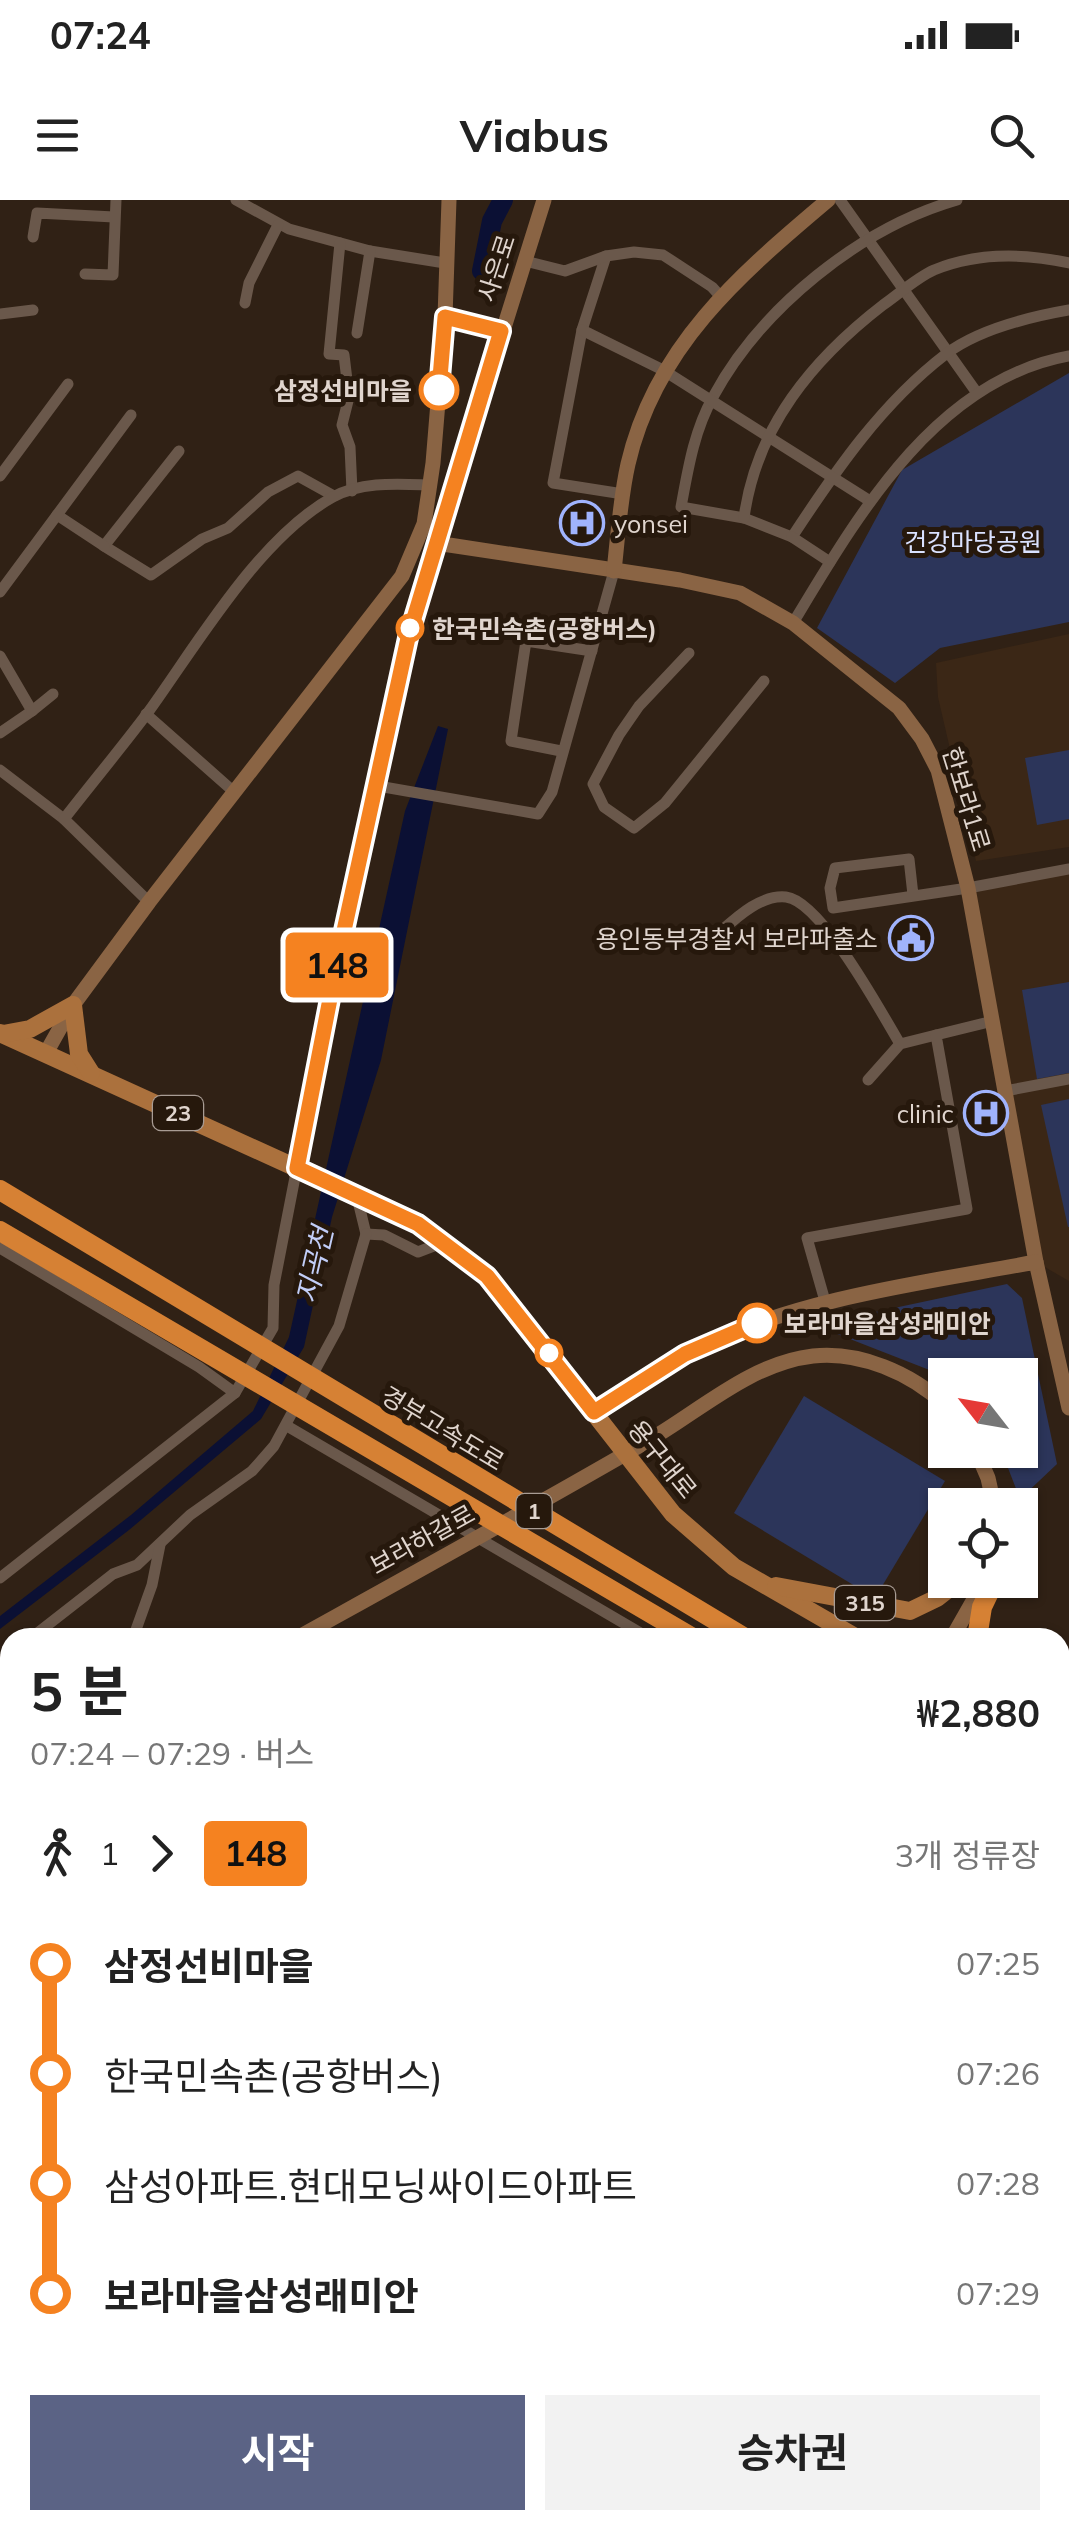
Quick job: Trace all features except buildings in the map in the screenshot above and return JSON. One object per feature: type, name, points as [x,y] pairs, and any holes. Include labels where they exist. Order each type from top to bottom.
[{"type":"highway","name":"경부고속도로","points":[[0,1190],[728,1628]]},
{"type":"highway","name":"1","points":[[0,1231],[676,1628]]},
{"type":"highway","points":[[979,1628],[986,1598]]},
{"type":"main road","points":[[1,1033],[30,1029],[73,1005],[79,1054],[91,1074]]},
{"type":"main road","name":"23","points":[[1,1033],[363,1200]]},
{"type":"main road","name":"용구대로","points":[[363,1200],[418,1224],[487,1276],[673,1514],[734,1566],[839,1628]]},
{"type":"main road","name":"315","points":[[762,1584],[910,1610],[937,1598]]},
{"type":"street","points":[[84,274],[113,275],[116,200]]},
{"type":"street","points":[[236,200],[278,225],[340,244],[445,264]]},
{"type":"street","points":[[46,1053],[73,1005],[148,902],[402,576],[424,524],[430,485],[445,317],[449,200]]},
{"type":"street","name":"사은로","points":[[303,1171],[338,958],[385,788],[394,694],[436,543],[544,200]]},
{"type":"street","points":[[385,788],[538,814],[552,792],[614,571],[623,494],[642,418],[664,370],[720,297],[828,200]]},
{"type":"street","points":[[840,200],[977,393]]},
{"type":"street","points":[[830,562],[792,537],[744,518],[681,507],[692,450],[711,400],[740,352],[761,329],[867,238],[920,210],[957,200]]},
{"type":"street","points":[[33,236],[36,212],[114,217]]},
{"type":"street","points":[[245,303],[249,283],[278,225]]},
{"type":"street","points":[[340,244],[328,354],[344,355],[349,396],[342,425],[350,447],[352,491]]},
{"type":"street","points":[[357,333],[370,251]]},
{"type":"street","points":[[525,261],[565,271],[606,256],[634,252],[664,255],[712,287],[720,297]]},
{"type":"street","points":[[744,518],[768,436],[792,396],[824,357],[904,290],[932,271],[988,256],[1033,255],[1069,262]]},
{"type":"street","points":[[606,256],[582,330],[553,483],[623,494]]},
{"type":"street","points":[[0,314],[33,310]]},
{"type":"street","points":[[792,537],[832,476],[874,423],[948,352],[993,330],[1069,310]]},
{"type":"street","points":[[445,317],[501,331]]},
{"type":"street","points":[[582,330],[664,370],[870,501]]},
{"type":"street","points":[[793,623],[870,501],[923,441],[977,393],[1024,368],[1069,356]]},
{"type":"street","points":[[0,476],[68,384]]},
{"type":"street","points":[[0,592],[131,415]]},
{"type":"street","points":[[104,546],[179,451]]},
{"type":"street","points":[[57,516],[150,575],[202,539],[228,528],[287,480],[298,476],[334,496]]},
{"type":"street","points":[[64,819],[235,591],[292,528],[334,496],[380,483],[430,485]]},
{"type":"street","name":"한보라1로","points":[[436,543],[680,580],[740,594],[793,623],[883,692],[922,739],[938,770],[968,888],[1036,1262],[1069,1408]]},
{"type":"street","points":[[561,750],[511,742],[526,641],[592,651]]},
{"type":"street","points":[[689,653],[639,706],[592,784],[604,807],[634,828],[665,803],[764,681]]},
{"type":"street","points":[[0,656],[32,711]]},
{"type":"street","points":[[0,733],[53,694]]},
{"type":"street","points":[[146,714],[233,790]]},
{"type":"street","points":[[0,770],[64,819],[148,902]]},
{"type":"street","points":[[914,895],[908,859],[836,868],[830,888],[833,908],[968,888],[1069,870]]},
{"type":"street","points":[[712,939],[738,917],[769,899],[788,897],[802,904],[826,928],[853,966],[900,1044]]},
{"type":"street","points":[[868,1080],[900,1044],[993,1021]]},
{"type":"street","points":[[824,1302],[808,1238],[968,1209],[936,1034]]},
{"type":"street","points":[[1005,1091],[1069,1078]]},
{"type":"street","points":[[0,1578],[236,1393],[273,1328],[274,1285],[303,1171]]},
{"type":"street","points":[[44,1628],[114,1574],[137,1565],[190,1516],[252,1470],[287,1426],[339,1326],[366,1234],[363,1200]]},
{"type":"street","points":[[366,1234],[384,1235],[418,1252],[444,1242]]},
{"type":"street","points":[[0,1248],[236,1393]]},
{"type":"street","points":[[594,1412],[703,1346],[757,1323],[824,1302],[1036,1262]]},
{"type":"street","name":"보라하갈로","points":[[315,1628],[655,1437],[759,1372],[783,1362],[810,1356],[846,1356],[885,1367],[928,1392]]},
{"type":"street","points":[[287,1426],[632,1628]]},
{"type":"street","points":[[137,1628],[160,1546]]},
{"type":"street","points":[[958,1628],[975,1598]]},
{"type":"shaded area","points":[[1069,634],[1069,847],[976,861],[938,697],[936,663]]},
{"type":"shaded area","points":[[1069,869],[1069,1281],[1036,1262],[968,888]]},
{"type":"green space","name":"건강마당공원","points":[[1069,373],[1069,622],[940,648],[895,683],[817,628],[902,470]]},
{"type":"green space","points":[[1069,750],[1069,819],[1037,825],[1025,758]]},
{"type":"green space","points":[[1069,982],[1069,1073],[1037,1079],[1022,990]]},
{"type":"green space","points":[[1069,1099],[1069,1227],[1068,1227],[1041,1105]]},
{"type":"green space","points":[[1007,1284],[1022,1298],[1035,1358],[928,1358],[928,1369],[814,1325]]},
{"type":"green space","points":[[1038,1374],[1057,1464],[1032,1488],[1016,1488],[1008,1468],[1038,1468]]},
{"type":"green space","points":[[804,1396],[945,1481],[941,1488],[928,1488],[928,1509],[875,1598],[734,1513]]},
{"type":"water","points":[[438,726],[448,729],[381,1060],[332,1217],[304,1347],[261,1419],[129,1530],[0,1628],[0,1616],[131,1515],[253,1411],[289,1337],[405,811]]},
{"type":"waterway","name":"지곡천","points":[[482,271],[492,221],[503,200]]},
{"type":"bus line","name":"148","points":[[439,390],[445,317],[501,331],[389,713],[378,786],[338,958],[297,1168],[418,1224],[457,1251],[505,1295],[594,1412],[685,1354],[757,1323]]},
{"type":"place","name":"삼정선비마을","points":[[439,390]]},
{"type":"place","name":"yonsei","points":[[582,523]]},
{"type":"place","name":"한국민속촌(공항버스)","points":[[410,628]]},
{"type":"place","name":"용인동부경찰서 보라파출소","points":[[911,938]]},
{"type":"place","name":"clinic","points":[[986,1113]]},
{"type":"place","name":"보라마을삼성래미안","points":[[757,1323]]}]
